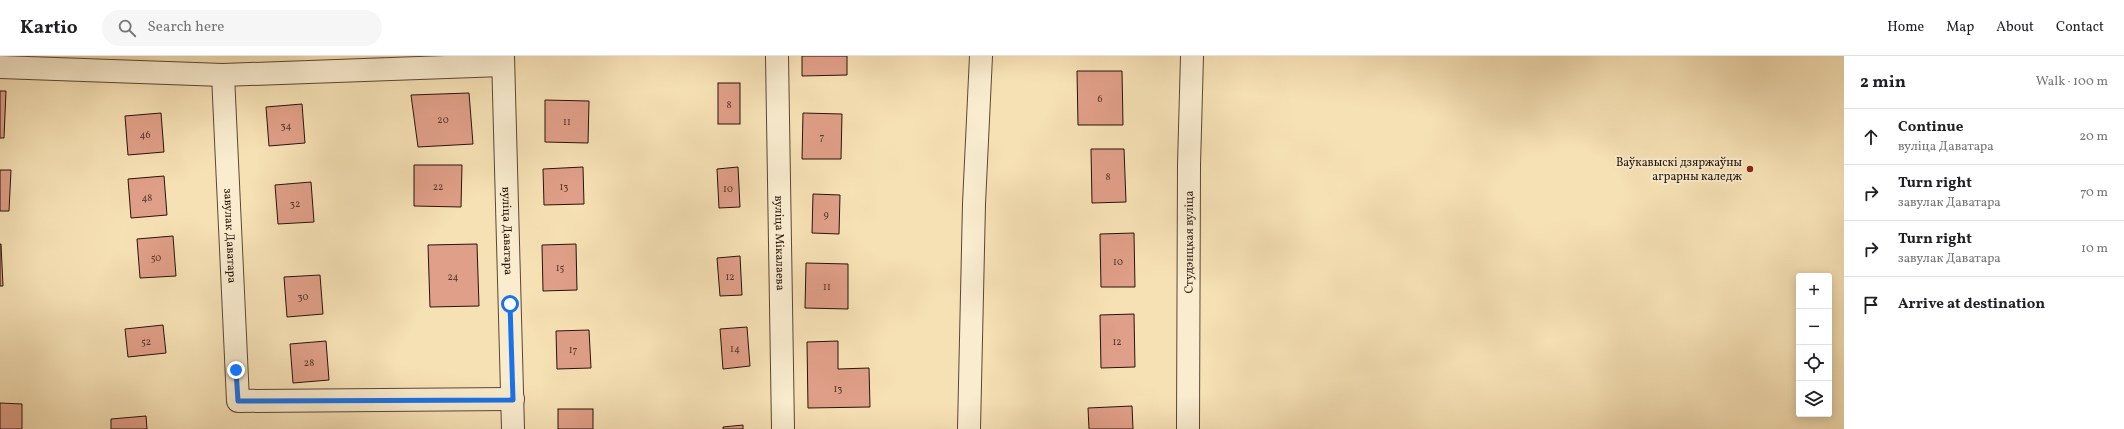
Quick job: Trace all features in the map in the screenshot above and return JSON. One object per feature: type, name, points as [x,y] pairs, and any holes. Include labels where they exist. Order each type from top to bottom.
[{"type":"street","name":"вуліца Мікалаева","points":[[777,56],[783,429]]},
{"type":"street","points":[[969,429],[974,204],[981,56]]},
{"type":"street","name":"Студэнцкая вуліца","points":[[1188,429],[1189,165],[1192,56]]},
{"type":"street","points":[[0,67],[223,75],[502,61]]},
{"type":"street","name":"вуліца Даватара","points":[[502,61],[513,429]]},
{"type":"street","name":"завулак Даватара","points":[[223,75],[238,401],[513,400]]},
{"type":"building","points":[[802,56],[847,56],[847,75],[802,76]]},
{"type":"building","points":[[1077,71],[1122,71],[1123,125],[1078,125]]},
{"type":"building","points":[[718,83],[740,83],[740,124],[718,124]]},
{"type":"building","points":[[0,91],[6,91],[4,138],[0,138]]},
{"type":"building","points":[[469,93],[473,144],[418,147],[411,95]]},
{"type":"building","points":[[545,100],[589,101],[588,143],[545,142]]},
{"type":"building","points":[[302,104],[305,143],[269,146],[266,107]]},
{"type":"building","points":[[161,113],[164,152],[128,155],[125,116]]},
{"type":"building","points":[[803,113],[842,114],[841,159],[802,159]]},
{"type":"building","points":[[1091,149],[1124,149],[1126,202],[1092,203]]},
{"type":"building","points":[[414,165],[462,165],[461,207],[414,206]]},
{"type":"building","points":[[583,167],[584,204],[544,205],[543,169]]},
{"type":"building","points":[[738,167],[740,207],[719,208],[717,169]]},
{"type":"building","points":[[0,170],[11,170],[9,211],[0,211]]},
{"type":"building","points":[[164,176],[167,215],[131,218],[128,179]]},
{"type":"building","points":[[311,182],[314,222],[278,224],[275,185]]},
{"type":"building","points":[[813,194],[840,195],[839,234],[812,233]]},
{"type":"building","points":[[1134,233],[1135,287],[1101,287],[1100,234]]},
{"type":"building","points":[[173,236],[176,276],[140,278],[137,239]]},
{"type":"building","points":[[1,244],[3,286],[0,286]]},
{"type":"building","points":[[477,244],[479,306],[430,307],[428,245]]},
{"type":"building","points":[[576,244],[577,290],[543,291],[542,245]]},
{"type":"building","points":[[740,256],[742,295],[720,296],[717,258]]},
{"type":"building","points":[[806,263],[848,264],[848,309],[805,308]]},
{"type":"building","points":[[320,275],[323,314],[287,317],[284,277]]},
{"type":"building","points":[[1134,314],[1135,367],[1101,368],[1100,315]]},
{"type":"building","points":[[163,325],[166,353],[128,357],[125,329]]},
{"type":"building","points":[[747,327],[750,366],[723,369],[720,329]]},
{"type":"building","points":[[589,330],[591,368],[557,369],[556,331]]},
{"type":"building","points":[[326,341],[329,380],[293,383],[290,344]]},
{"type":"building","points":[[838,341],[838,369],[869,368],[870,407],[808,408],[807,342]]},
{"type":"building","points":[[0,403],[22,404],[22,429],[0,429]]},
{"type":"building","points":[[1132,406],[1133,429],[1089,429],[1088,408]]},
{"type":"building","points":[[558,409],[593,409],[593,429],[558,429]]},
{"type":"building","points":[[146,416],[147,429],[111,429],[111,419]]},
{"type":"building","points":[[743,425],[743,429],[723,429],[723,427]]},
{"type":"place","name":"Ваўкавыскі дзяржаўны аграрны каледж","points":[[1750,169]]},
{"type":"route","points":[[236,370],[238,401],[513,400],[510,304]]}]
